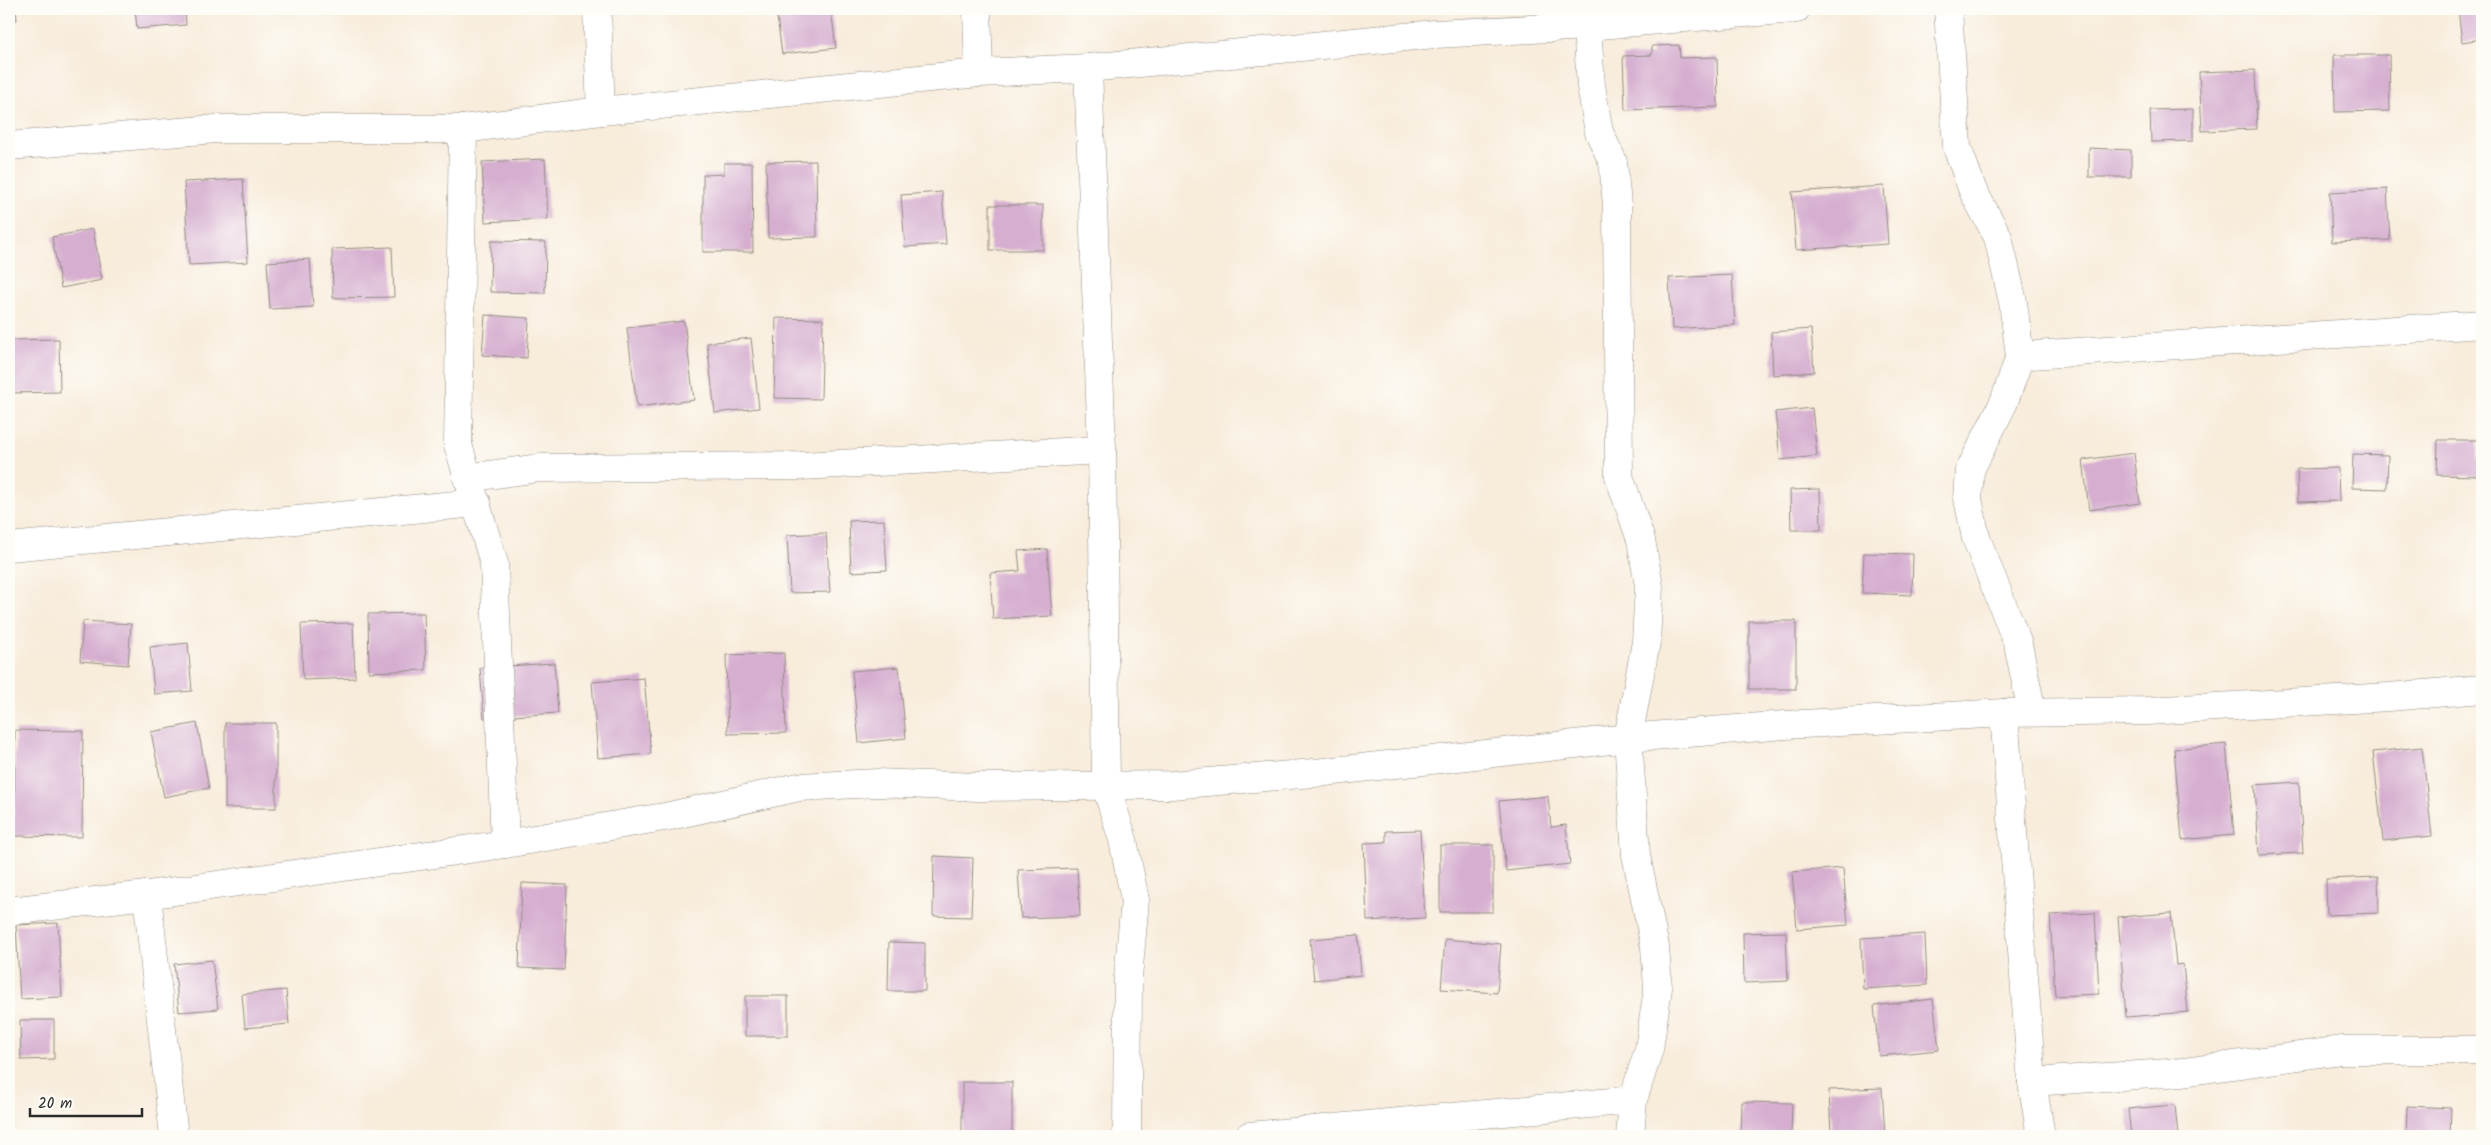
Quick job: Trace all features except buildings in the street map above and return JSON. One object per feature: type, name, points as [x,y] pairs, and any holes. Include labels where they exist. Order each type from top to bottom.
[{"type":"street","points":[[597,9],[601,111]]},
{"type":"street","points":[[977,9],[979,73]]},
{"type":"street","points":[[9,146],[216,129],[463,129],[601,111],[979,73],[1088,68],[1436,34],[1587,26],[1796,9]]},
{"type":"street","points":[[1948,9],[1957,147],[1973,191],[1998,238],[2013,302],[2020,356],[2004,402],[1970,470],[1968,499],[1976,538],[2018,644],[2032,712]]},
{"type":"street","points":[[1587,26],[1592,86],[1599,132],[1613,162],[1617,205],[1619,476],[1641,540],[1649,586],[1646,642],[1628,738],[1636,855],[1655,947],[1658,988],[1649,1049],[1633,1100],[1630,1136]]},
{"type":"street","points":[[1088,68],[1102,450],[1106,786],[1123,840],[1135,900],[1128,978],[1126,1136]]},
{"type":"street","points":[[463,129],[458,445],[494,563],[505,844]]},
{"type":"street","points":[[2020,356],[2482,324]]},
{"type":"street","points":[[9,548],[472,491],[539,468],[801,466],[1102,450]]},
{"type":"street","points":[[9,911],[147,895],[505,844],[670,816],[799,787],[877,783],[978,787],[1172,785],[1325,772],[1628,738],[1785,725],[2004,713],[2147,711],[2389,697],[2482,688]]},
{"type":"street","points":[[2004,713],[2032,1082],[2042,1136]]},
{"type":"street","points":[[147,895],[174,1136]]},
{"type":"street","points":[[2032,1082],[2183,1072],[2342,1050],[2482,1050]]},
{"type":"street","points":[[1249,1136],[1633,1100]]}]
